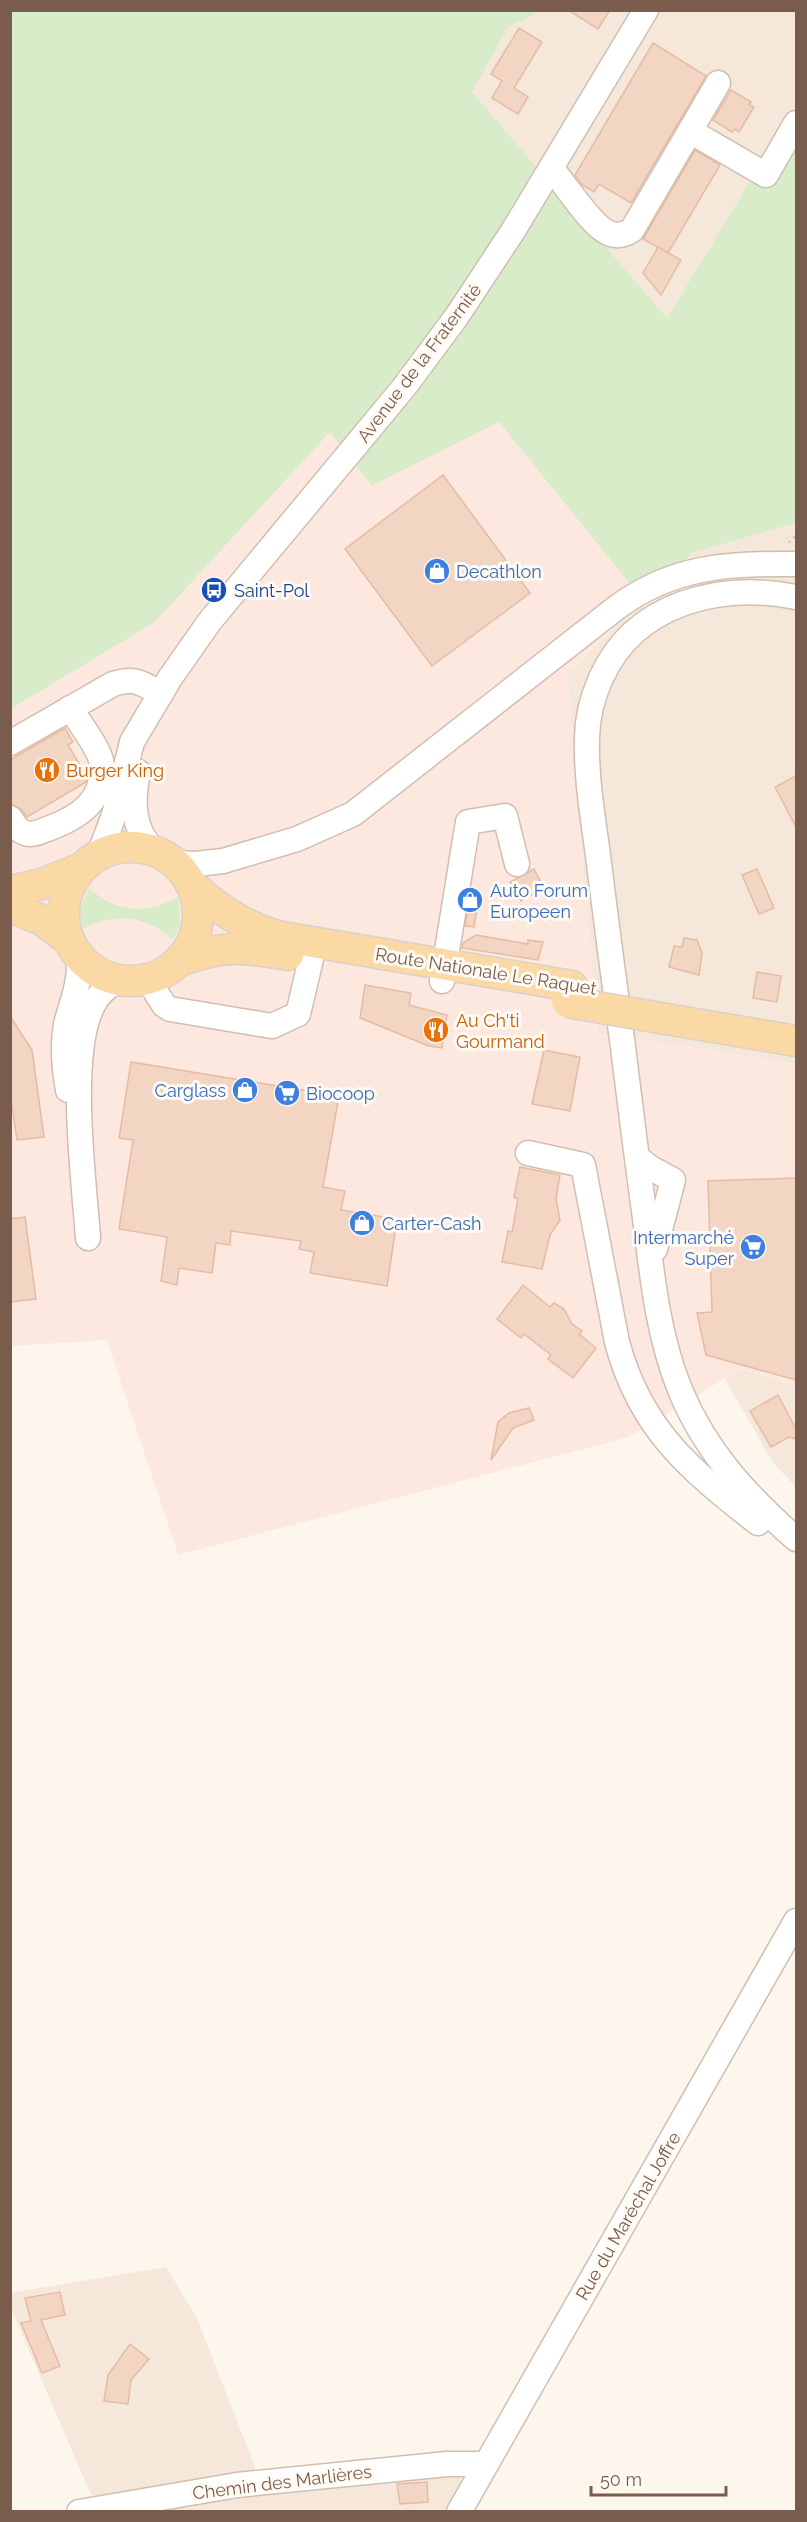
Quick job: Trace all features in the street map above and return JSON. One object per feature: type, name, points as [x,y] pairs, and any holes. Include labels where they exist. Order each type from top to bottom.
[{"type":"main road","points":[[10,891],[42,884],[114,849],[130,847],[173,866],[196,899],[196,925],[192,941],[177,962],[163,972],[133,979],[96,971],[42,920],[10,907]]},
{"type":"main road","points":[[74,948],[65,926],[65,902],[69,887],[90,861]]},
{"type":"main road","name":"Route Nationale Le Raquet","points":[[173,866],[221,910],[265,932],[443,973]]},
{"type":"main road","name":"Route Nationale Le Raquet","points":[[177,962],[216,950],[234,948],[443,973],[677,1012],[796,1023]]},
{"type":"main road","name":"Route Nationale Le Raquet","points":[[677,1012],[796,1041]]},
{"type":"street","name":"Avenue de la Fraternité","points":[[90,861],[114,815],[132,742],[161,693],[210,621],[431,353],[492,267],[646,10]]},
{"type":"street","points":[[552,169],[603,230],[622,235],[632,230],[718,83]]},
{"type":"street","points":[[690,131],[766,175],[796,123]]},
{"type":"street","points":[[173,866],[223,861],[297,839],[341,820],[366,805],[640,591],[676,575],[694,570],[733,565],[785,564],[796,550]]},
{"type":"street","points":[[796,597],[756,593],[708,595],[662,612],[641,626],[619,649],[604,671],[592,702],[587,726],[587,771],[652,1280],[673,1371],[700,1429],[733,1478],[759,1506],[796,1539]]},
{"type":"street","points":[[10,743],[113,684],[130,679],[161,693]]},
{"type":"street","name":"Avenue de la Fraternité","points":[[161,693],[140,763],[134,803],[139,830],[173,866]]},
{"type":"street","points":[[10,818],[21,831],[34,834],[77,817],[94,797],[102,773],[101,758],[70,708]]},
{"type":"street","points":[[443,973],[468,822],[505,816],[517,864]]},
{"type":"street","points":[[74,948],[80,973],[66,1025],[63,1049],[73,1122],[83,1172]]},
{"type":"street","points":[[88,1238],[80,1090],[82,1045],[93,1005],[108,987],[133,979],[170,1009],[272,1026],[298,1014],[311,959]]},
{"type":"street","points":[[677,1012],[717,1038],[796,1053]]},
{"type":"street","points":[[528,1153],[583,1165],[620,1353],[652,1425],[692,1469],[796,1554]]},
{"type":"street","points":[[637,1157],[649,1167],[673,1180],[656,1248],[652,1280]]},
{"type":"street","name":"Rue du Maréchal Joffre","points":[[459,2511],[796,1921]]},
{"type":"street","name":"Chemin des Marlières","points":[[79,2511],[237,2485],[447,2464],[486,2464]]},
{"type":"shaded area","points":[[543,11],[796,11],[796,137],[765,190],[750,181],[667,318],[472,92],[508,27]]},
{"type":"shaded area","points":[[499,422],[642,599],[567,673],[597,1033],[796,1064],[796,1385],[740,1369],[629,1437],[178,1555],[107,1340],[11,1346],[11,709],[155,622],[330,432],[373,486]]},
{"type":"shaded area","points":[[796,523],[796,1064],[597,1033],[567,673],[692,553]]},
{"type":"shaded area","points":[[740,1369],[796,1385],[796,1487],[773,1463],[725,1379]]},
{"type":"shaded area","points":[[166,2267],[196,2316],[255,2467],[258,2493],[461,2475],[459,2490],[447,2511],[98,2511],[11,2309],[10,2293]]},
{"type":"green space","points":[[11,11],[543,11],[508,27],[472,92],[667,318],[750,181],[766,190],[796,137],[796,523],[692,553],[642,599],[499,422],[372,486],[330,432],[155,622],[11,709]]},
{"type":"green space","points":[[89,888],[111,903],[132,909],[167,903],[179,897],[180,925],[173,939],[152,925],[129,919],[106,920],[82,929],[81,908]]},
{"type":"building","points":[[568,10],[610,10],[598,29]]},
{"type":"building","points":[[519,28],[542,42],[514,88],[528,97],[518,114],[492,98],[502,81],[491,74]]},
{"type":"building","points":[[653,43],[706,76],[631,203],[599,184],[594,192],[582,185],[575,175]]},
{"type":"building","points":[[731,90],[751,102],[749,105],[754,107],[739,132],[735,129],[732,132],[713,120]]},
{"type":"building","points":[[695,150],[720,165],[668,253],[643,239]]},
{"type":"building","points":[[658,247],[681,260],[661,295],[643,273]]},
{"type":"building","name":"Decathlon","points":[[443,475],[530,593],[432,666],[345,549]]},
{"type":"building","name":"Burger King","points":[[65,728],[73,742],[68,745],[87,777],[86,782],[27,817],[21,809],[10,804],[10,760]]},
{"type":"building","points":[[796,776],[796,827],[775,787]]},
{"type":"building","points":[[534,869],[544,888],[521,901],[510,882]]},
{"type":"building","points":[[757,869],[774,908],[759,914],[742,875]]},
{"type":"building","points":[[471,893],[479,894],[474,927],[465,926]]},
{"type":"building","points":[[476,935],[528,944],[528,940],[543,942],[538,960],[462,948],[463,943]]},
{"type":"building","points":[[684,938],[697,940],[702,953],[699,975],[669,967],[674,946],[682,947]]},
{"type":"building","points":[[757,972],[781,976],[777,1002],[753,998]]},
{"type":"building","points":[[365,985],[411,993],[409,1005],[447,1015],[442,1048],[429,1046],[360,1018]]},
{"type":"building","points":[[10,1016],[32,1050],[44,1137],[17,1140],[10,1092]]},
{"type":"building","points":[[544,1050],[580,1057],[570,1111],[532,1104]]},
{"type":"building","points":[[131,1062],[339,1096],[323,1187],[345,1191],[341,1210],[397,1219],[387,1286],[310,1273],[314,1252],[299,1249],[301,1241],[231,1231],[230,1245],[216,1243],[212,1273],[179,1268],[177,1285],[161,1281],[167,1237],[119,1229],[133,1140],[119,1138]]},
{"type":"building","points":[[520,1167],[560,1175],[556,1198],[560,1220],[550,1235],[542,1269],[502,1262],[508,1231],[512,1232],[518,1199],[514,1197]]},
{"type":"building","name":"Intermarché Super","points":[[796,1178],[796,1380],[706,1355],[697,1313],[712,1312],[708,1181]]},
{"type":"building","points":[[25,1217],[36,1299],[10,1302],[10,1219]]},
{"type":"building","points":[[523,1285],[550,1307],[554,1303],[564,1309],[572,1324],[582,1331],[579,1334],[596,1348],[573,1378],[548,1359],[551,1355],[524,1334],[521,1338],[497,1319]]},
{"type":"building","points":[[778,1395],[796,1429],[796,1439],[789,1437],[771,1447],[750,1411]]},
{"type":"building","points":[[529,1408],[534,1420],[513,1428],[491,1460],[498,1422],[509,1413]]},
{"type":"building","points":[[60,2292],[65,2315],[41,2320],[60,2366],[42,2373],[21,2323],[31,2321],[25,2298]]},
{"type":"building","points":[[130,2344],[149,2359],[131,2380],[128,2404],[104,2401],[108,2375]]},
{"type":"building","points":[[427,2482],[428,2502],[400,2504],[397,2484]]},
{"type":"place","name":"Decathlon","points":[[437,571]]},
{"type":"place","name":"Saint-Pol","points":[[214,590]]},
{"type":"place","name":"Burger King","points":[[47,770]]},
{"type":"place","name":"Auto Forum Europeen","points":[[470,900]]},
{"type":"place","name":"Au Ch'ti Gourmand","points":[[436,1030]]},
{"type":"place","name":"Carglass","points":[[245,1090]]},
{"type":"place","name":"Biocoop","points":[[287,1093]]},
{"type":"place","name":"Carter-Cash","points":[[362,1223]]},
{"type":"place","name":"Intermarché Super","points":[[753,1247]]}]
